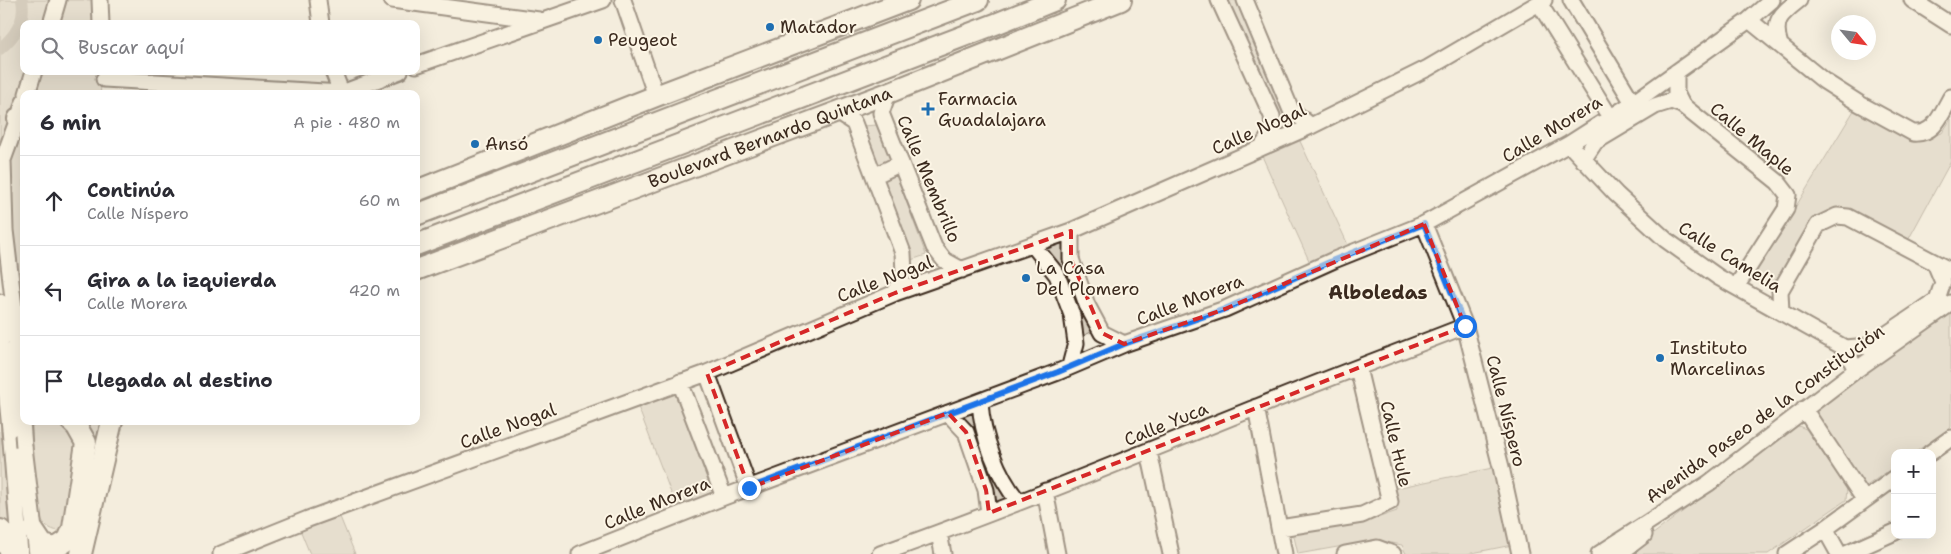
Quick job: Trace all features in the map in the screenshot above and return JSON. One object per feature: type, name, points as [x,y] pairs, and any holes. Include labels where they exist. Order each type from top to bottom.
[{"type":"highway","points":[[0,531],[5,536],[12,554]]},
{"type":"main road","points":[[420,189],[656,96],[908,0]]},
{"type":"main road","points":[[420,213],[957,5],[978,0]]},
{"type":"main road","name":"Boulevard Bernardo Quintana","points":[[420,243],[989,27],[1055,0]]},
{"type":"main road","name":"Boulevard Bernardo Quintana","points":[[420,268],[888,93],[1121,0]]},
{"type":"main road","points":[[420,193],[624,135]]},
{"type":"main road","points":[[570,186],[689,167]]},
{"type":"main road","points":[[0,374],[20,366]]},
{"type":"main road","points":[[0,406],[20,398]]},
{"type":"main road","points":[[0,431],[20,423]]},
{"type":"main road","points":[[34,530],[43,545],[56,548],[68,540],[74,528],[86,443],[76,425]]},
{"type":"main road","points":[[82,553],[111,425]]},
{"type":"street","points":[[52,20],[58,0]]},
{"type":"street","points":[[100,0],[101,20]]},
{"type":"street","points":[[318,0],[320,20]]},
{"type":"street","points":[[392,0],[542,20]]},
{"type":"street","points":[[420,64],[603,0]]},
{"type":"street","points":[[623,0],[656,96]]},
{"type":"street","points":[[1219,0],[1272,116],[1273,131],[1260,150]]},
{"type":"street","points":[[1245,0],[1266,46],[1291,110],[1311,126]]},
{"type":"street","points":[[1571,0],[1633,103]]},
{"type":"street","name":"Calle Morera","points":[[580,554],[724,497],[980,402],[1124,344],[1225,309],[1334,260],[1424,224],[1569,144],[1633,103],[1749,20],[1772,0]]},
{"type":"street","points":[[1780,45],[1777,35],[1778,19],[1782,13],[1799,0]]},
{"type":"street","points":[[1912,0],[1951,25]]},
{"type":"street","points":[[1542,2],[1610,117]]},
{"type":"street","name":"Calle Nogal","points":[[221,554],[308,519],[707,373],[895,293],[1071,231],[1260,150],[1311,126],[1428,68],[1542,2]]},
{"type":"street","points":[[1749,20],[1824,81],[1860,104],[1913,133],[1922,134],[1932,129],[1951,97]]},
{"type":"street","points":[[1244,56],[1266,46]]},
{"type":"street","name":"Calle Maple","points":[[1676,72],[1676,93],[1682,105],[1778,182],[1788,194],[1786,209],[1736,287]]},
{"type":"street","points":[[28,90],[33,75]]},
{"type":"street","points":[[101,90],[104,75],[169,88],[222,90]]},
{"type":"street","points":[[335,75],[341,90]]},
{"type":"street","points":[[350,90],[389,75]]},
{"type":"street","name":"Calle Membrillo","points":[[888,93],[881,113],[934,247],[944,260],[962,270]]},
{"type":"street","points":[[1583,160],[1595,142],[1655,106],[1671,101],[1682,105]]},
{"type":"street","points":[[836,111],[854,123],[903,253],[904,272],[895,293]]},
{"type":"street","points":[[10,343],[15,316],[5,230],[3,160],[20,117]]},
{"type":"street","name":"Calle Camelia","points":[[1569,144],[1616,194],[1666,240],[1736,287],[1845,348]]},
{"type":"street","points":[[874,176],[901,163]]},
{"type":"street","points":[[1781,312],[1780,291],[1818,225],[1837,216],[1848,218],[1951,271]]},
{"type":"street","name":"Calle Níspero","points":[[1424,224],[1465,326],[1501,467],[1520,554]]},
{"type":"street","points":[[1071,231],[1071,259],[1087,305],[1102,333],[1124,344]]},
{"type":"street","points":[[1033,245],[1057,275],[1072,315],[1076,342],[1070,366]]},
{"type":"street","points":[[1856,370],[1845,348],[1868,346],[1937,300],[1943,282],[1935,264]]},
{"type":"street","points":[[0,302],[10,343],[18,448],[20,554]]},
{"type":"street","name":"Avenida Paseo de la Constitución","points":[[1599,554],[1710,482],[1856,370],[1951,303]]},
{"type":"street","name":"Calle Yuca","points":[[880,554],[940,533],[1149,452],[1256,407],[1465,326]]},
{"type":"street","name":"Calle Hule","points":[[1280,528],[1362,515],[1390,502],[1358,368]]},
{"type":"street","points":[[707,373],[749,488]]},
{"type":"street","points":[[680,382],[724,497]]},
{"type":"street","points":[[980,402],[981,423],[1005,485],[1019,502]]},
{"type":"street","points":[[1256,407],[1284,554]]},
{"type":"street","points":[[1804,409],[1864,499]]},
{"type":"street","points":[[948,413],[966,432],[986,490],[989,513]]},
{"type":"street","points":[[1936,449],[1951,438]]},
{"type":"street","points":[[18,448],[34,530],[36,554]]},
{"type":"street","points":[[1149,452],[1171,554]]},
{"type":"street","points":[[1787,554],[1891,481]]},
{"type":"street","points":[[1619,554],[1684,506],[1710,482]]},
{"type":"street","points":[[1045,491],[1057,554]]},
{"type":"street","points":[[1825,529],[1839,554]]},
{"type":"street","points":[[940,533],[943,554]]},
{"type":"street","points":[[1846,554],[1891,534]]},
{"type":"street","points":[[1345,554],[1377,548],[1393,554]]},
{"type":"highlighted area","points":[[1424,224],[1465,326],[989,513],[986,490],[966,432],[948,413],[749,488],[707,373],[895,293],[1071,231],[1071,259],[1102,333],[1124,344],[1225,309]]},
{"type":"shaded area","points":[[0,0],[50,0],[43,20],[20,20],[20,75],[26,75],[1,146]]},
{"type":"shaded area","points":[[58,0],[100,0],[101,20],[52,20]]},
{"type":"shaded area","points":[[1222,0],[1239,0],[1300,125],[1277,134]]},
{"type":"shaded area","points":[[33,75],[102,75],[101,90],[28,90]]},
{"type":"shaded area","points":[[1856,107],[1926,137],[1942,133],[1951,119],[1951,161],[1906,244],[1833,210],[1775,289],[1752,279]]},
{"type":"shaded area","points":[[20,113],[20,342],[17,343],[3,160]]},
{"type":"shaded area","points":[[878,125],[926,255],[911,260],[862,126]]},
{"type":"shaded area","points":[[1299,139],[1349,247],[1311,265],[1262,156]]},
{"type":"shaded area","points":[[1067,237],[1095,330],[1079,338],[1039,247]]},
{"type":"shaded area","points":[[1951,310],[1951,427],[1920,449],[1891,449],[1891,469],[1865,487],[1811,411]]},
{"type":"shaded area","points":[[674,390],[712,492],[676,506],[637,404]]},
{"type":"shaded area","points":[[975,411],[1009,499],[992,506],[955,415]]},
{"type":"shaded area","points":[[66,425],[77,432],[68,520],[61,531],[48,527],[40,514],[32,426]]},
{"type":"shaded area","points":[[78,425],[101,425],[75,554],[41,554],[70,543]]},
{"type":"shaded area","points":[[1796,425],[1806,429],[1847,489],[1846,500],[1768,554],[1627,554]]},
{"type":"shaded area","points":[[9,427],[20,554],[0,554],[0,431]]},
{"type":"shaded area","points":[[1502,466],[1517,544],[1467,554],[1406,554],[1402,545],[1377,540],[1298,554],[1292,528],[1363,523],[1397,511],[1396,488]]},
{"type":"shaded area","points":[[338,512],[355,554],[310,554],[299,527]]},
{"type":"waterway","points":[[21,20],[22,0]]},
{"type":"waterway","points":[[0,49],[15,33],[20,23]]},
{"type":"place","name":"Matador","points":[[770,27]]},
{"type":"place","name":"Peugeot","points":[[598,40]]},
{"type":"place","name":"Farmacia Guadalajara","points":[[928,109]]},
{"type":"place","name":"Ansó","points":[[475,144]]},
{"type":"place","name":"La Casa Del Plomero","points":[[1026,278]]},
{"type":"place","name":"Instituto Marcelinas","points":[[1660,358]]},
{"type":"district","name":"Alboledas","points":[[1378,292]]},
{"type":"route","points":[[749,488],[980,402],[1124,344],[1225,309],[1334,260],[1424,224],[1465,326]]}]
